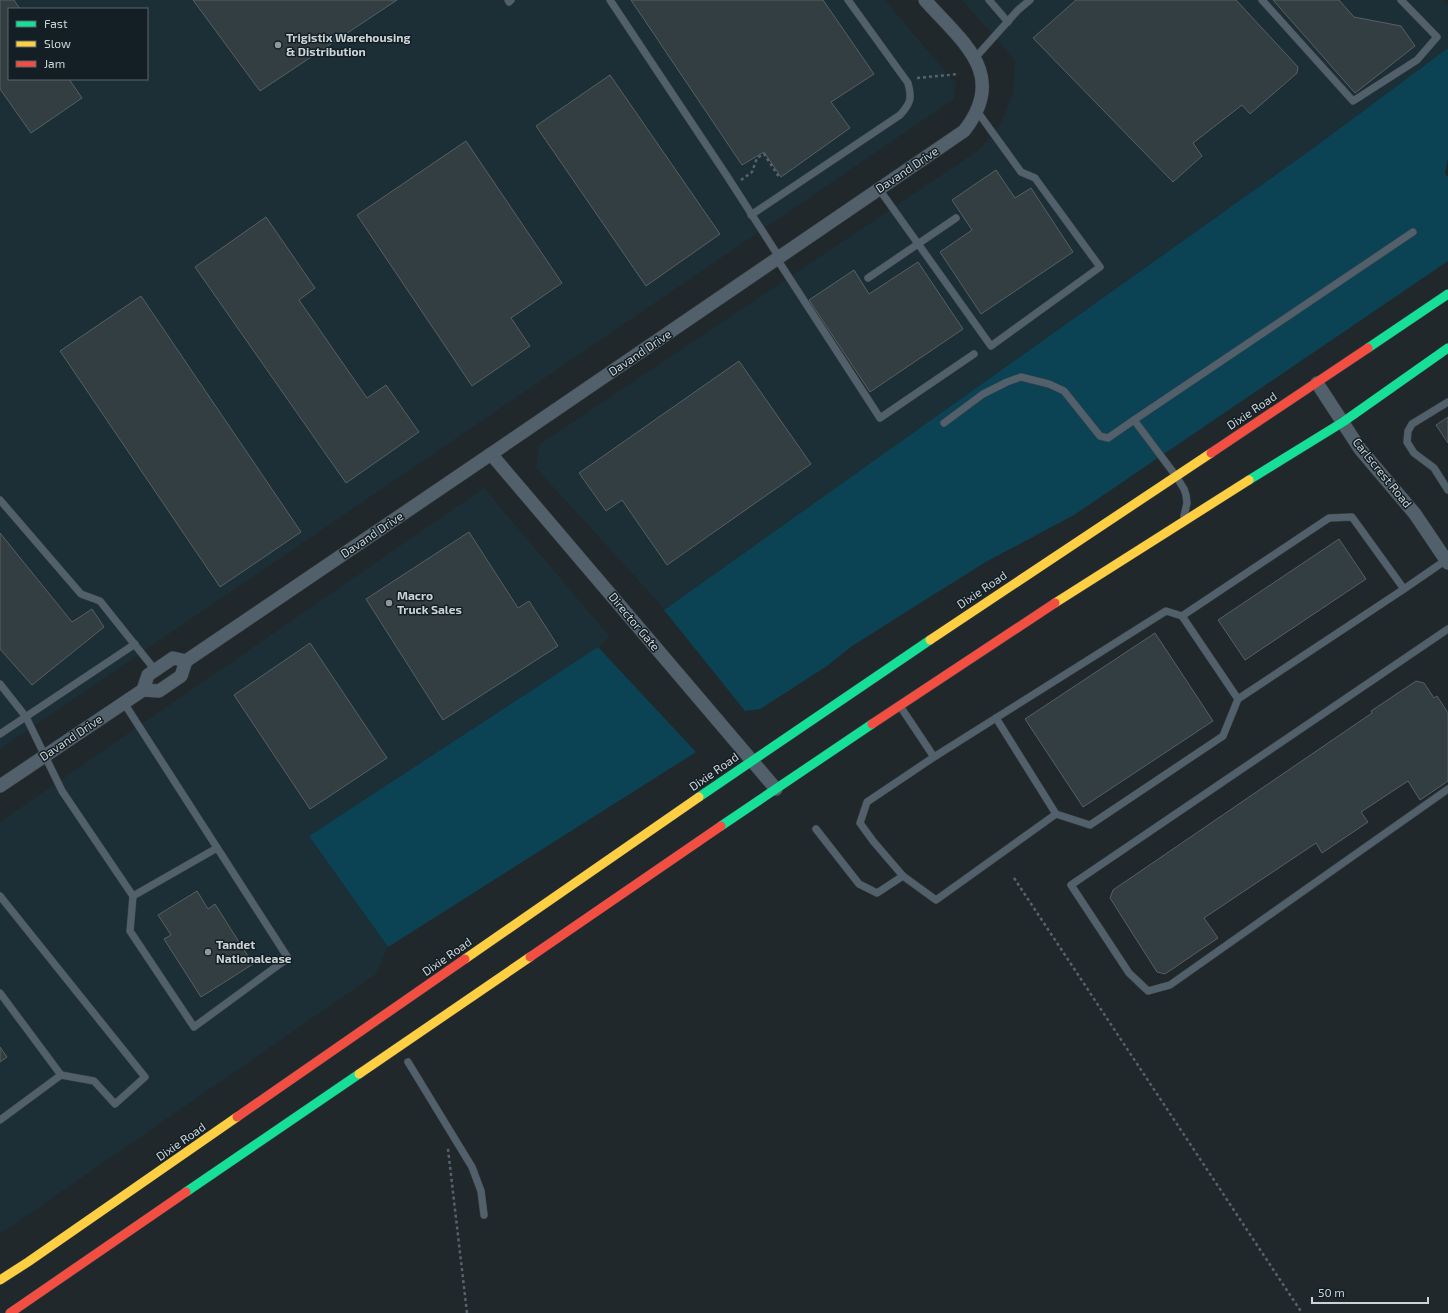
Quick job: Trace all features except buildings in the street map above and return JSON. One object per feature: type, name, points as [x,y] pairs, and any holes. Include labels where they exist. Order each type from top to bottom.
[{"type":"main road","name":"Dixie Road","points":[[0,1280],[752,760],[917,648],[1317,383],[1448,294]]},
{"type":"main road","points":[[10,1313],[776,789],[1001,638],[1182,521],[1343,422],[1448,348]]},
{"type":"street","name":"Davand Drive","points":[[143,690],[159,691],[165,687],[181,676],[186,661],[964,131],[977,111],[980,102],[982,81],[975,58],[925,0]]},
{"type":"street","name":"Carlscrest Road","points":[[1317,383],[1360,449],[1416,514],[1447,562]]},
{"type":"street","name":"Director Gate","points":[[491,454],[776,789]]},
{"type":"street","name":"Davand Drive","points":[[0,786],[143,690],[148,675],[155,670],[173,658],[186,661]]},
{"type":"lane","points":[[508,0],[509,2],[512,0]]},
{"type":"lane","points":[[610,0],[733,185],[880,418],[974,354]]},
{"type":"lane","points":[[751,215],[900,115],[908,107],[911,96],[908,83],[848,0]]},
{"type":"lane","points":[[989,0],[1008,22]]},
{"type":"lane","points":[[975,58],[1030,0]]},
{"type":"lane","points":[[1262,0],[1353,100],[1417,60],[1437,37],[1401,0]]},
{"type":"lane","points":[[880,189],[991,346],[1100,267],[1035,178],[1021,172],[977,111]]},
{"type":"lane","points":[[868,278],[956,218]]},
{"type":"lane","points":[[944,423],[983,394],[1007,382],[1021,378],[1050,384],[1064,391],[1100,436],[1108,438],[1413,232]]},
{"type":"lane","points":[[1448,402],[1412,424],[1408,431],[1407,442],[1414,453],[1434,468],[1448,490]]},
{"type":"lane","points":[[1134,420],[1176,476],[1186,495],[1186,510],[1182,521]]},
{"type":"lane","points":[[0,500],[81,594],[100,601],[155,670]]},
{"type":"lane","points":[[1182,616],[1329,518],[1352,517],[1404,589]]},
{"type":"lane","points":[[996,718],[1056,814],[1090,825],[1223,736],[1238,699],[1447,562]]},
{"type":"lane","points":[[1056,814],[936,900],[903,876],[873,841],[860,823],[867,802],[934,757],[1166,611],[1182,616],[1238,699]]},
{"type":"lane","points":[[1448,629],[1071,885],[1129,973],[1148,991],[1170,985],[1448,789]]},
{"type":"lane","points":[[0,734],[134,644]]},
{"type":"lane","points":[[0,684],[26,716],[62,791],[133,896],[130,931],[194,1027],[288,958],[124,703]]},
{"type":"lane","points":[[900,706],[934,757]]},
{"type":"lane","points":[[816,829],[858,884],[878,893],[903,876]]},
{"type":"lane","points":[[133,896],[217,848]]},
{"type":"lane","points":[[0,896],[145,1077],[115,1104],[94,1081],[61,1075],[0,993]]},
{"type":"lane","points":[[408,1062],[472,1167],[481,1191],[484,1215]]},
{"type":"lane","points":[[0,1120],[61,1075]]},
{"type":"path","points":[[905,78],[959,74]]},
{"type":"path","points":[[733,185],[752,172],[757,158],[764,154],[779,177]]},
{"type":"path","points":[[1014,878],[1302,1313]]},
{"type":"path","points":[[447,1147],[467,1313]]},
{"type":"shaded area","points":[[0,0],[885,0],[955,83],[954,99],[0,749]]},
{"type":"shaded area","points":[[962,0],[1443,0],[1448,5],[1448,48],[1308,152],[664,610],[536,468],[539,445],[979,150],[1001,124],[1013,93],[1015,60]]},
{"type":"shaded area","points":[[1448,48],[1448,158],[1445,174],[1448,177],[1448,261],[1074,515],[984,563],[852,646],[827,666],[760,709],[745,711],[664,610],[1308,152]]},
{"type":"shaded area","points":[[484,488],[610,637],[598,647],[309,836],[388,947],[376,974],[0,1234],[0,822]]},
{"type":"shaded area","points":[[598,647],[696,752],[388,947],[309,836]]},
{"type":"traffic: fast","points":[[1368,348],[1448,294]]},
{"type":"traffic: fast","points":[[1249,480],[1343,422],[1448,348]]},
{"type":"traffic: fast","points":[[699,797],[930,640]]},
{"type":"traffic: fast","points":[[721,826],[872,724]]},
{"type":"traffic: fast","points":[[186,1192],[359,1074]]},
{"type":"traffic: slow","points":[[930,640],[1211,453]]},
{"type":"traffic: slow","points":[[1055,603],[1249,480]]},
{"type":"traffic: slow","points":[[465,959],[699,797]]},
{"type":"traffic: slow","points":[[359,1074],[530,957]]},
{"type":"traffic: slow","points":[[0,1280],[237,1117]]},
{"type":"traffic: jam","points":[[1211,453],[1368,348]]},
{"type":"traffic: jam","points":[[872,724],[1055,603]]},
{"type":"traffic: jam","points":[[530,957],[721,826]]},
{"type":"traffic: jam","points":[[237,1117],[465,959]]},
{"type":"traffic: jam","points":[[10,1313],[186,1192]]},
{"type":"place","name":"Trigistix Warehousing & Distribution","points":[[278,45]]},
{"type":"place","name":"Macro Truck Sales","points":[[389,603]]},
{"type":"place","name":"Tandet Nationalease","points":[[208,952]]}]
